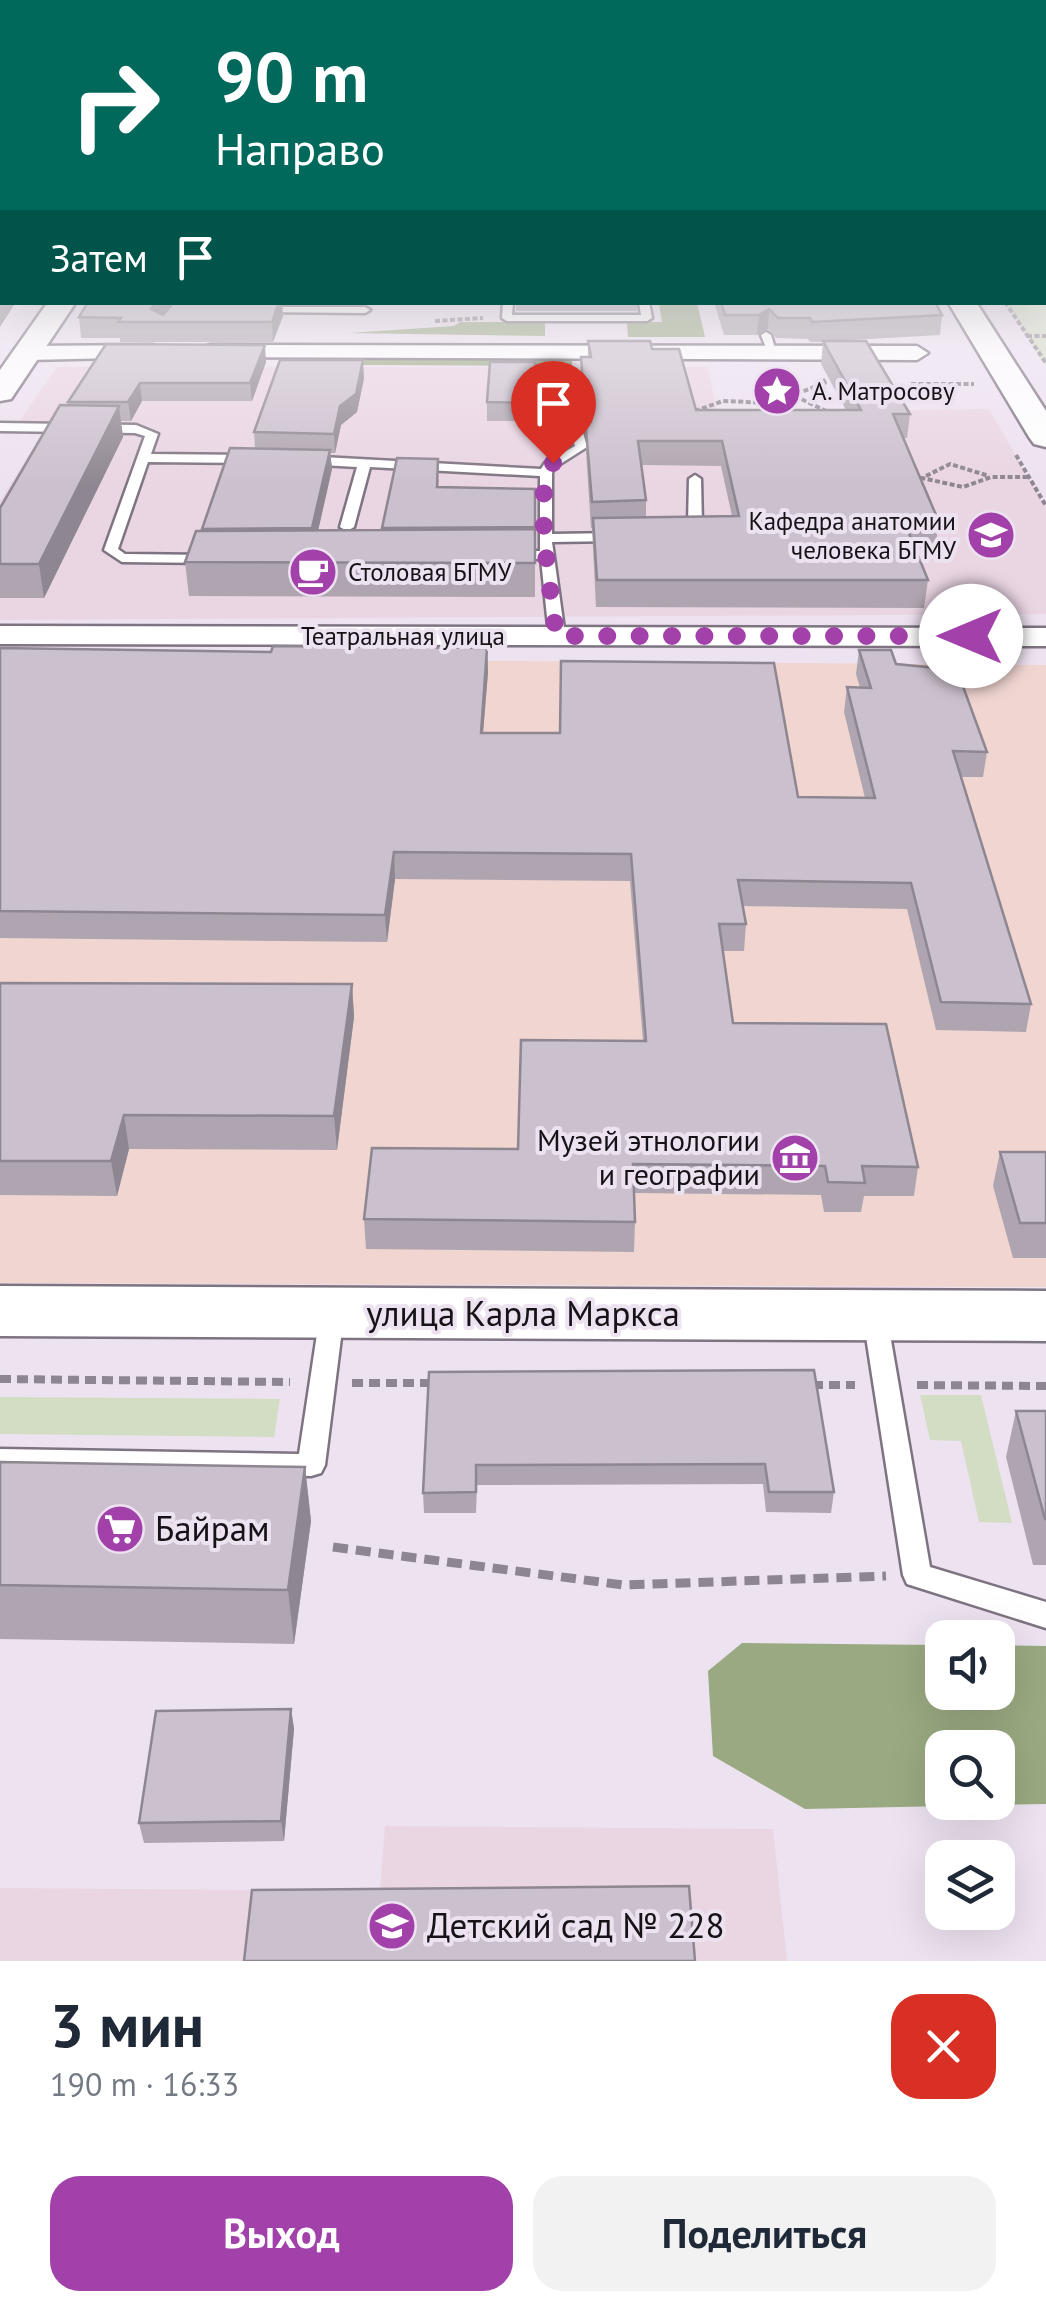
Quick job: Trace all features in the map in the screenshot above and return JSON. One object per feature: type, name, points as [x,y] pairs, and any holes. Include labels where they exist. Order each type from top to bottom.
[{"type":"main road","points":[[0,392],[15,352],[59,305]]},
{"type":"main road","points":[[964,305],[1046,437]]},
{"type":"main road","points":[[993,305],[1046,385]]},
{"type":"main road","name":"улица Карла Маркса","points":[[0,1311],[1046,1316]]},
{"type":"street","points":[[15,352],[770,344],[849,353],[917,353]]},
{"type":"street","name":"Театральная улица","points":[[0,635],[1046,637]]},
{"type":"lane","points":[[508,305],[507,318],[647,318],[645,305]]},
{"type":"lane","points":[[239,309],[366,310]]},
{"type":"lane","points":[[556,636],[546,538],[546,473],[549,466],[581,447],[570,378]]},
{"type":"lane","points":[[0,427],[145,430],[152,434],[110,550],[113,555],[139,559],[234,558]]},
{"type":"lane","points":[[142,458],[270,460]]},
{"type":"lane","points":[[289,460],[546,473]]},
{"type":"lane","points":[[348,526],[366,462]]},
{"type":"lane","points":[[664,536],[691,532],[696,525],[695,479]]},
{"type":"lane","points":[[546,538],[625,537]]},
{"type":"lane","points":[[496,555],[548,554]]},
{"type":"lane","points":[[0,1460],[311,1465],[332,1314]]},
{"type":"lane","points":[[875,1315],[917,1575],[1046,1615]]},
{"type":"path","points":[[1007,305],[1046,363]]},
{"type":"path","points":[[1027,336],[1046,341]]},
{"type":"path","points":[[1035,347],[1046,341]]},
{"type":"path","points":[[686,414],[723,401],[772,403],[824,384],[820,374],[857,373],[849,353]]},
{"type":"path","points":[[793,395],[834,416],[816,416]]},
{"type":"path","points":[[744,400],[746,416]]},
{"type":"path","points":[[925,476],[950,464],[991,476],[1029,478]]},
{"type":"path","points":[[905,476],[925,476],[963,487],[991,476]]},
{"type":"path","points":[[0,1380],[439,1383]]},
{"type":"path","points":[[807,1385],[1046,1386]]},
{"type":"path","points":[[333,1547],[623,1585],[917,1575]]},
{"type":"shaded area","points":[[57,367],[708,367],[717,413],[989,409],[1046,508],[1046,614],[0,620],[0,501],[48,424],[18,423]]},
{"type":"shaded area","points":[[0,657],[1046,665],[1046,1287],[0,1283]]},
{"type":"shaded area","name":"Детский сад № 228","points":[[385,1826],[773,1829],[787,1961],[0,1961],[0,1888],[380,1891]]},
{"type":"green space","points":[[659,305],[697,305],[705,337],[628,337],[627,322],[662,322]]},
{"type":"green space","points":[[1007,305],[1046,305],[1046,366]]},
{"type":"green space","points":[[460,322],[545,322],[545,336],[349,333],[454,326]]},
{"type":"green space","points":[[364,360],[572,360],[572,366],[363,365]]},
{"type":"green space","points":[[920,1395],[981,1395],[1012,1523],[979,1522],[961,1441],[930,1440]]},
{"type":"green space","points":[[0,1397],[280,1399],[274,1437],[0,1434]]},
{"type":"green space","points":[[742,1643],[925,1645],[925,1710],[1015,1710],[1015,1645],[1046,1646],[1046,1804],[1015,1805],[1015,1730],[925,1730],[925,1807],[805,1809],[713,1756],[708,1671]]},
{"type":"building","points":[[86,305],[154,305],[151,309],[163,315],[171,305],[278,305],[272,322],[118,322],[121,318],[79,317]]},
{"type":"building","points":[[722,305],[937,305],[942,315],[812,322],[810,318],[778,318],[769,309],[759,315],[725,315]]},
{"type":"building","points":[[588,341],[650,341],[652,349],[679,349],[696,410],[861,410],[823,341],[866,341],[910,414],[893,414],[939,522],[904,521],[928,580],[597,580],[593,518],[739,516],[722,441],[638,441],[646,500],[592,502],[586,428],[591,422],[584,398],[581,357],[591,357]]},
{"type":"building","points":[[106,344],[265,345],[250,383],[140,383],[128,402],[68,402]]},
{"type":"building","points":[[280,360],[363,360],[356,394],[340,406],[334,434],[254,432]]},
{"type":"building","points":[[490,362],[535,362],[535,403],[487,402]]},
{"type":"building","points":[[60,405],[119,406],[39,564],[0,564],[0,508]]},
{"type":"building","points":[[230,448],[330,450],[312,528],[202,529]]},
{"type":"building","points":[[397,458],[438,459],[437,487],[535,489],[535,527],[382,528]]},
{"type":"building","points":[[535,529],[535,563],[185,562],[196,531]]},
{"type":"building","points":[[273,646],[487,648],[481,733],[560,733],[561,661],[774,663],[798,797],[875,798],[847,687],[871,688],[859,650],[891,650],[896,664],[957,670],[987,752],[953,751],[1031,1004],[941,1002],[911,883],[738,880],[746,924],[719,924],[733,1023],[886,1024],[918,1167],[862,1166],[865,1183],[828,1182],[825,1166],[633,1164],[635,1222],[364,1219],[372,1148],[518,1149],[521,1040],[646,1041],[631,854],[394,852],[385,915],[0,911],[0,648],[271,652]]},
{"type":"building","points":[[0,983],[352,984],[334,1116],[124,1115],[111,1161],[0,1161]]},
{"type":"building","points":[[1000,1152],[1046,1152],[1046,1223],[1020,1223]]},
{"type":"building","points":[[814,1370],[834,1492],[769,1492],[765,1464],[476,1465],[476,1492],[423,1493],[429,1372]]},
{"type":"building","points":[[1016,1411],[1046,1411],[1046,1519],[1045,1519]]},
{"type":"building","points":[[0,1462],[305,1467],[288,1590],[0,1585]]},
{"type":"building","points":[[291,1709],[281,1821],[139,1823],[156,1711]]},
{"type":"building","points":[[689,1886],[695,1961],[244,1961],[252,1890]]},
{"type":"place","name":"А. Матросову","points":[[777,391]]},
{"type":"place","name":"Кафедра анатомии человека БГМУ","points":[[991,535]]},
{"type":"place","name":"Столовая БГМУ","points":[[313,572]]},
{"type":"place","name":"Музей этнологии и географии","points":[[795,1158]]},
{"type":"place","name":"Байрам","points":[[120,1529]]},
{"type":"place","name":"Детский сад № 228","points":[[392,1926]]},
{"type":"route","points":[[553,463],[546,473],[545,508],[556,636],[971,636]]}]
